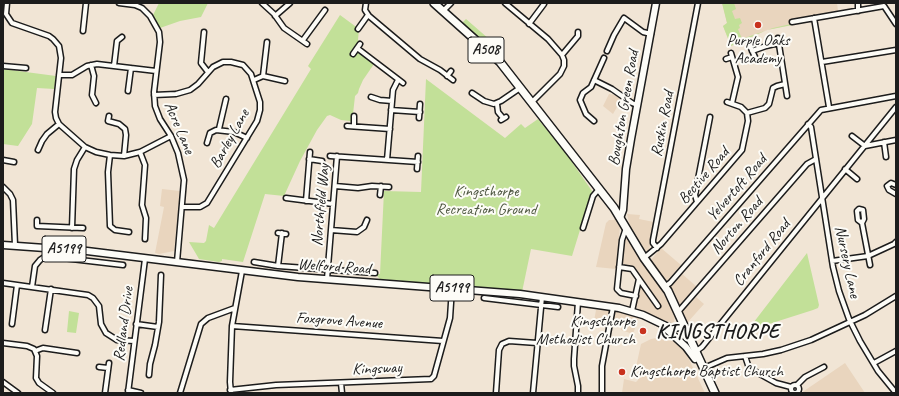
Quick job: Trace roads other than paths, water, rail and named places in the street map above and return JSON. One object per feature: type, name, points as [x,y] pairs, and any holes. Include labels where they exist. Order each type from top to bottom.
[{"type":"highway","name":"A508","points":[[434,3],[498,60],[620,218],[644,258],[668,291],[678,312],[695,359],[715,393]]},
{"type":"highway","name":"A508","points":[[665,287],[667,296],[696,350],[710,393]]},
{"type":"main road","name":"Boughton Green Road","points":[[620,218],[623,210],[627,164],[656,3]]},
{"type":"main road","name":"Welford Road","points":[[3,245],[87,251],[242,271],[542,297],[632,311],[647,316],[670,328],[684,328]]},
{"type":"main road","name":"Welford Road","points":[[661,323],[682,343],[695,359]]},
{"type":"street","points":[[7,3],[5,19],[16,26],[43,34],[57,43],[61,51],[55,112],[56,118],[59,124],[85,147],[110,156],[124,156],[140,152],[170,136]]},
{"type":"street","points":[[83,31],[86,3]]},
{"type":"street","name":"Acre Lane","points":[[119,3],[138,6],[146,12],[157,26],[160,38],[154,95],[158,113],[181,162],[185,184],[176,262]]},
{"type":"street","points":[[262,3],[284,28],[307,44]]},
{"type":"street","points":[[275,16],[290,3]]},
{"type":"street","points":[[366,3],[365,9],[368,15],[417,56],[453,80]]},
{"type":"street","points":[[443,11],[451,3]]},
{"type":"street","points":[[505,3],[548,39],[562,55],[564,63],[560,74],[531,103]]},
{"type":"street","name":"Ruskin Road","points":[[657,248],[654,245],[653,240],[698,3]]},
{"type":"street","points":[[858,3],[858,11]]},
{"type":"street","points":[[529,24],[545,4]]},
{"type":"street","points":[[792,22],[858,11],[883,5],[896,24]]},
{"type":"street","points":[[303,40],[326,10]]},
{"type":"street","points":[[358,29],[368,15]]},
{"type":"street","points":[[620,15],[643,32],[650,34]]},
{"type":"street","points":[[607,51],[624,18]]},
{"type":"street","points":[[814,18],[829,107],[896,96]]},
{"type":"street","points":[[204,32],[201,61],[208,72]]},
{"type":"street","points":[[562,55],[567,51],[579,35]]},
{"type":"street","points":[[114,66],[117,41],[122,37]]},
{"type":"street","points":[[778,38],[787,96]]},
{"type":"street","points":[[606,41],[610,43]]},
{"type":"street","points":[[263,76],[267,42]]},
{"type":"street","points":[[353,54],[360,44]]},
{"type":"street","points":[[749,44],[755,57]]},
{"type":"street","points":[[752,51],[778,44]]},
{"type":"street","points":[[357,48],[403,83]]},
{"type":"street","points":[[822,62],[896,50]]},
{"type":"street","points":[[726,59],[732,55],[738,77],[732,103]]},
{"type":"street","points":[[594,118],[586,114],[580,100],[582,95],[594,80],[604,58]]},
{"type":"street","name":"Barley Lane","points":[[154,95],[176,94],[190,90],[198,84],[208,72],[220,63],[235,62],[246,68],[254,80],[260,102],[260,115],[207,203],[200,207],[182,206]]},
{"type":"street","points":[[59,74],[72,75],[96,64],[156,71]]},
{"type":"street","points":[[91,65],[94,80],[92,95],[96,104]]},
{"type":"street","points":[[3,66],[26,68]]},
{"type":"street","points":[[128,91],[131,68]]},
{"type":"street","points":[[447,76],[451,71]]},
{"type":"street","points":[[254,80],[263,76],[285,81]]},
{"type":"street","points":[[738,77],[743,79]]},
{"type":"street","points":[[387,160],[393,88],[398,80]]},
{"type":"street","points":[[594,80],[612,89],[637,105]]},
{"type":"street","points":[[727,102],[741,107],[748,113],[766,108],[769,104],[773,88],[785,84]]},
{"type":"street","points":[[472,93],[481,100],[497,104],[520,88]]},
{"type":"street","points":[[481,100],[484,95]]},
{"type":"street","points":[[371,97],[380,100],[392,101]]},
{"type":"street","points":[[219,129],[226,99]]},
{"type":"street","points":[[419,118],[420,104]]},
{"type":"street","points":[[497,104],[498,112],[503,118]]},
{"type":"street","name":"Cranford Road","points":[[696,350],[703,345],[896,106]]},
{"type":"street","name":"Yelvertoft Road","points":[[665,287],[808,124],[821,110],[829,107]]},
{"type":"street","points":[[391,110],[420,112]]},
{"type":"street","name":"Bective Road","points":[[644,258],[657,248],[742,150],[748,113]]},
{"type":"street","points":[[109,116],[108,121],[120,124],[125,129],[126,135],[124,156]]},
{"type":"street","points":[[354,116],[354,126]]},
{"type":"street","points":[[697,202],[695,195],[710,117]]},
{"type":"street","points":[[38,150],[47,134],[59,124]]},
{"type":"street","name":"Nursery Lane","points":[[808,124],[811,127],[832,261],[838,286],[850,322],[874,363],[896,393]]},
{"type":"street","points":[[347,126],[390,129]]},
{"type":"street","points":[[207,143],[210,133],[213,130],[219,129],[234,132],[247,138]]},
{"type":"street","points":[[852,136],[865,146],[896,140]]},
{"type":"street","points":[[884,142],[886,157]]},
{"type":"street","points":[[72,228],[74,169],[77,160],[85,147]]},
{"type":"street","points":[[140,152],[144,164],[142,205],[146,218],[145,239]]},
{"type":"street","points":[[306,200],[310,152]]},
{"type":"street","points":[[110,156],[108,172],[110,226],[115,230],[129,232]]},
{"type":"street","name":"Northfield Way","points":[[330,156],[418,162]]},
{"type":"street","name":"Northfield Way","points":[[327,279],[337,156]]},
{"type":"street","points":[[417,169],[418,156]]},
{"type":"street","points":[[309,159],[322,161]]},
{"type":"street","points":[[3,160],[14,162]]},
{"type":"street","name":"Norton Road","points":[[678,312],[808,164],[816,160]]},
{"type":"street","points":[[845,169],[857,179]]},
{"type":"street","points":[[896,185],[891,183],[888,184],[887,187],[896,194]]},
{"type":"street","points":[[334,186],[358,188],[389,186]]},
{"type":"street","points":[[380,195],[381,186]]},
{"type":"street","points":[[3,187],[10,194],[13,200],[15,245]]},
{"type":"street","points":[[583,228],[593,196],[599,189]]},
{"type":"street","points":[[286,198],[333,204]]},
{"type":"street","points":[[37,220],[37,226],[83,228]]},
{"type":"street","points":[[331,230],[361,233],[367,220]]},
{"type":"street","points":[[862,223],[870,265]]},
{"type":"street","points":[[626,228],[622,237],[617,288],[621,293],[636,296]]},
{"type":"street","points":[[278,266],[282,233]]},
{"type":"street","points":[[832,261],[868,256],[896,242]]},
{"type":"street","points":[[32,287],[36,263],[46,256],[123,265]]},
{"type":"street","name":"Redland Drive","points":[[128,392],[145,259]]},
{"type":"street","name":"Welford Road","points":[[254,262],[278,266],[375,273]]},
{"type":"street","points":[[619,267],[632,269],[658,306]]},
{"type":"street","points":[[231,391],[232,326],[242,271]]},
{"type":"street","points":[[149,375],[158,327],[161,275]]},
{"type":"street","points":[[632,311],[639,279]]},
{"type":"street","points":[[3,283],[84,293],[91,296],[99,306],[101,324],[106,333],[117,340],[134,341]]},
{"type":"street","points":[[12,324],[17,285]]},
{"type":"street","name":"Kingsway","points":[[231,391],[276,385],[431,379],[434,376],[450,318],[452,288]]},
{"type":"street","points":[[45,330],[50,289]]},
{"type":"street","points":[[702,369],[722,360],[763,354],[797,345],[850,322],[896,296]]},
{"type":"street","points":[[533,393],[542,297]]},
{"type":"street","points":[[484,298],[558,307]]},
{"type":"street","points":[[578,302],[574,359],[578,393]]},
{"type":"street","points":[[602,393],[602,366],[613,307]]},
{"type":"street","points":[[180,393],[201,324],[208,318],[235,308]]},
{"type":"street","points":[[136,324],[158,327]]},
{"type":"street","name":"Foxgrove Avenue","points":[[232,326],[444,341]]},
{"type":"street","points":[[496,393],[499,350],[502,344],[509,341],[537,343]]},
{"type":"street","points":[[3,343],[27,346],[35,351],[37,359],[36,378],[39,383],[53,393]]},
{"type":"street","points":[[35,351],[43,348],[77,353]]},
{"type":"street","points":[[874,363],[896,351]]},
{"type":"street","points":[[745,356],[749,368],[776,384],[791,387],[793,385],[797,385],[805,377],[824,367]]},
{"type":"street","points":[[99,367],[108,365],[105,393]]},
{"type":"street","points":[[3,382],[18,393]]},
{"type":"street","points":[[341,383],[342,393]]},
{"type":"street","points":[[791,387],[791,391],[796,392],[799,388],[797,385]]},
{"type":"street","points":[[128,392],[140,393]]},
{"type":"place","name":"Purple Oaks Academy","points":[[758,25]]},
{"type":"place","name":"Kingsthorpe Methodist Church","points":[[643,331]]},
{"type":"place","name":"Kingsthorpe Baptist Church","points":[[622,372]]},
{"type":"district","name":"KINGSTHORPE","points":[[718,333]]},
{"type":"park label","name":"Kingsthorpe Recreation Ground","points":[[486,201]]}]
